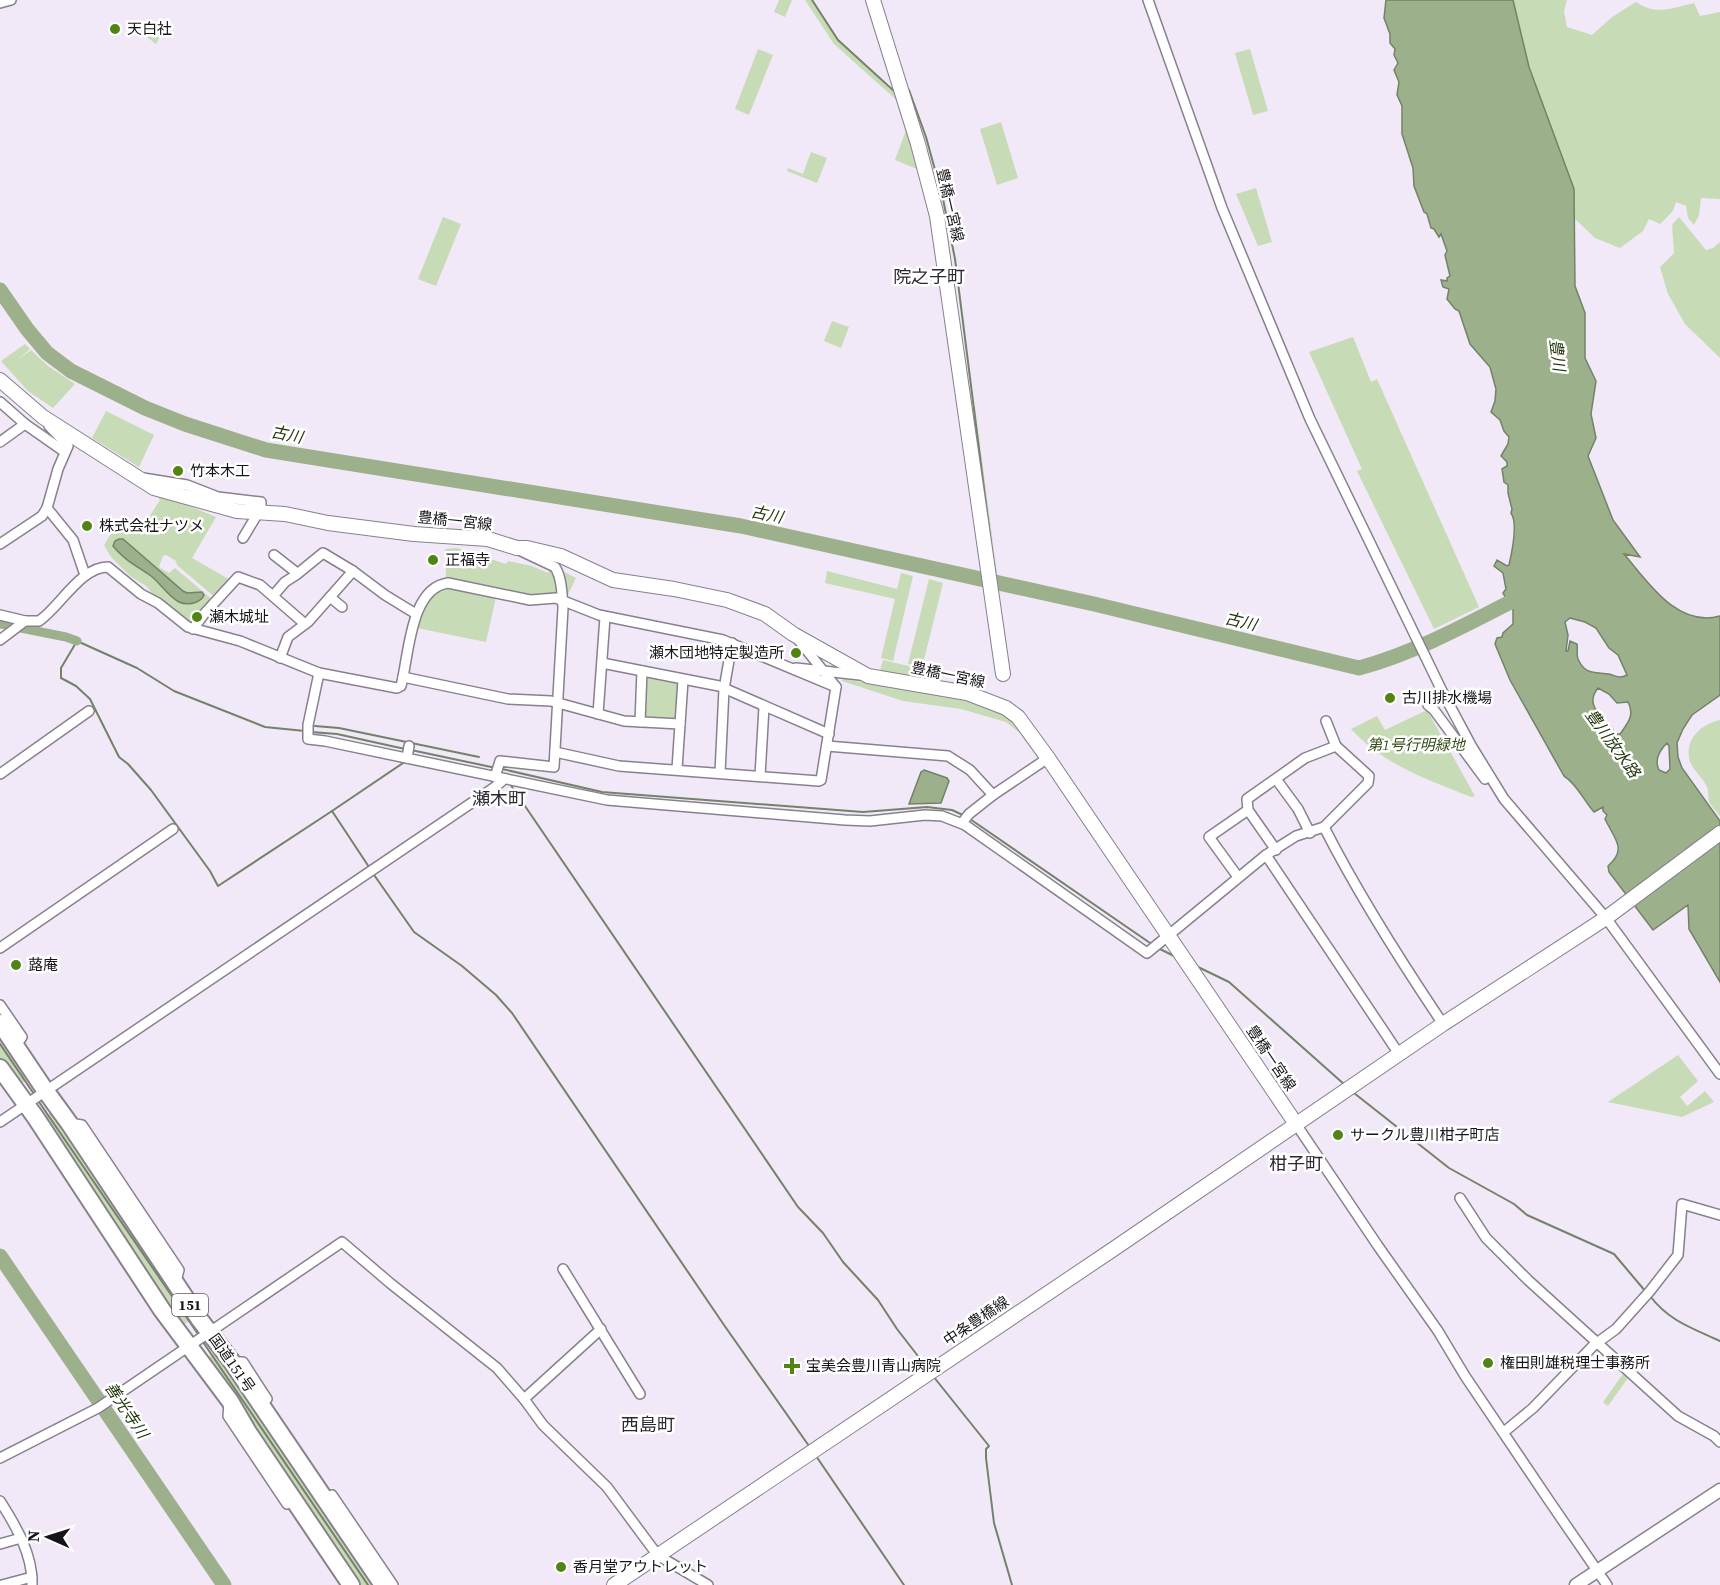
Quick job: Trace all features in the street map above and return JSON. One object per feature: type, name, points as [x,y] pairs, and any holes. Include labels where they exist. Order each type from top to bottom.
[{"type":"highway","name":"国道151号","points":[[0,1023],[69,1122],[175,1283],[232,1362],[383,1585]]},
{"type":"highway","name":"国道151号","points":[[1,1071],[56,1147],[162,1310],[230,1401],[248,1432],[351,1585]]},
{"type":"main road","name":"豊橋一宮線","points":[[873,0],[918,144],[937,216],[1003,674]]},
{"type":"main road","name":"豊橋一宮線","points":[[0,380],[43,417],[156,489],[237,511],[414,534],[488,539],[517,548],[561,556],[619,582],[674,589],[728,600],[765,614],[794,634],[868,676],[967,693],[1006,708],[1018,717],[1048,758],[1164,939],[1187,962],[1296,1124]]},
{"type":"main road","points":[[1296,1124],[1443,1024],[1606,918],[1720,833]]},
{"type":"main road","name":"中条豊橋線","points":[[614,1585],[1296,1124]]},
{"type":"street","points":[[0,3],[11,0]]},
{"type":"street","points":[[1148,0],[1222,208],[1310,419],[1442,691],[1498,791],[1519,819],[1549,850],[1606,918],[1720,1074]]},
{"type":"street","points":[[0,402],[65,452]]},
{"type":"street","points":[[0,544],[42,516],[47,508],[68,446],[43,417]]},
{"type":"street","points":[[0,442],[26,424]]},
{"type":"street","points":[[47,508],[73,540],[85,575]]},
{"type":"street","points":[[243,538],[257,512]]},
{"type":"street","points":[[0,1122],[495,787],[502,776],[499,762],[502,760],[554,771],[562,600],[558,571],[555,567],[517,548]]},
{"type":"street","points":[[273,596],[285,582],[323,553],[416,614]]},
{"type":"street","points":[[274,555],[297,573]]},
{"type":"street","points":[[0,615],[24,622],[39,621],[85,575],[104,567],[114,570],[141,594],[158,603],[193,629],[240,641],[319,674],[397,688],[401,686],[416,614],[429,591],[436,586],[448,583],[530,600],[556,598],[605,616],[732,643],[836,687]]},
{"type":"street","points":[[280,658],[288,638],[353,571]]},
{"type":"street","points":[[193,629],[238,577],[260,585],[304,624]]},
{"type":"street","points":[[330,597],[342,607]]},
{"type":"street","points":[[598,714],[605,616]]},
{"type":"street","points":[[3,637],[24,622]]},
{"type":"street","points":[[555,752],[619,766],[819,781],[836,687],[794,634]]},
{"type":"street","points":[[720,773],[724,689],[732,643]]},
{"type":"street","points":[[602,663],[724,689],[829,734]]},
{"type":"street","points":[[788,668],[868,676]]},
{"type":"street","points":[[640,722],[642,671]]},
{"type":"street","points":[[319,674],[308,725],[308,739],[408,753],[616,802],[870,821],[925,815],[965,819],[1147,953],[1266,855],[1296,836],[1324,827],[1368,783],[1369,776],[1336,746],[1326,721]]},
{"type":"street","points":[[403,677],[508,699],[558,703],[624,721],[680,724]]},
{"type":"street","points":[[677,769],[683,680]]},
{"type":"street","points":[[1428,705],[1487,781],[1498,791]]},
{"type":"street","points":[[760,776],[764,707]]},
{"type":"street","points":[[0,774],[89,711]]},
{"type":"street","points":[[827,746],[948,756],[970,770],[993,795]]},
{"type":"street","points":[[1276,850],[1248,810],[1246,799],[1305,758],[1336,746]]},
{"type":"street","points":[[965,819],[993,795],[1048,758]]},
{"type":"street","points":[[1276,779],[1298,809],[1310,832]]},
{"type":"street","points":[[1238,877],[1209,837],[1248,810]]},
{"type":"street","points":[[1324,827],[1346,871],[1387,939],[1443,1024]]},
{"type":"street","points":[[0,948],[173,829]]},
{"type":"street","points":[[1266,855],[1399,1054]]},
{"type":"street","points":[[0,1005],[22,1036],[15,1047]]},
{"type":"street","points":[[1296,1124],[1438,1331],[1465,1376],[1607,1585]]},
{"type":"street","points":[[1460,1198],[1486,1238],[1528,1280],[1678,1416],[1714,1436],[1720,1442]]},
{"type":"street","points":[[1504,1432],[1533,1408],[1597,1343],[1616,1329],[1678,1255],[1682,1204],[1720,1215]]},
{"type":"street","points":[[0,1458],[101,1406],[342,1242],[497,1368],[543,1425],[607,1486],[658,1555],[708,1585]]},
{"type":"street","points":[[563,1269],[640,1394]]},
{"type":"street","points":[[524,1399],[601,1329]]},
{"type":"street","points":[[232,1362],[243,1362],[393,1585]]},
{"type":"street","points":[[230,1401],[228,1416],[343,1585]]},
{"type":"street","points":[[1576,1585],[1720,1490]]},
{"type":"street","points":[[0,1501],[21,1538],[30,1562],[32,1581],[2,1585]]},
{"type":"street","points":[[0,1544],[21,1538]]},
{"type":"green space","points":[[779,0],[792,0],[785,17],[774,12]]},
{"type":"green space","points":[[805,0],[811,0],[838,40],[894,93],[897,92],[901,104],[834,44]]},
{"type":"green space","points":[[1513,0],[1567,0],[1564,11],[1567,27],[1592,35],[1612,17],[1636,2],[1657,10],[1694,3],[1700,16],[1720,12],[1720,199],[1701,198],[1699,215],[1694,225],[1688,218],[1686,206],[1676,202],[1673,211],[1660,224],[1649,219],[1643,231],[1620,248],[1595,238],[1574,218],[1574,189],[1529,67]]},
{"type":"green space","points":[[139,22],[150,31],[153,28],[161,34],[156,44],[135,28]]},
{"type":"green space","points":[[758,49],[773,55],[749,115],[735,109]]},
{"type":"green space","points":[[1250,49],[1268,111],[1253,115],[1235,53]]},
{"type":"green space","points":[[1001,122],[1018,178],[997,185],[980,129]]},
{"type":"green space","points":[[908,125],[922,171],[895,160]]},
{"type":"green space","points":[[811,152],[827,158],[817,183],[787,171],[788,168],[803,174]]},
{"type":"green space","points":[[1256,188],[1272,242],[1258,246],[1236,194]]},
{"type":"green space","points":[[443,217],[461,224],[436,286],[418,279]]},
{"type":"green space","points":[[1679,217],[1706,250],[1720,242],[1720,358],[1685,324],[1668,294],[1660,267],[1674,253],[1672,225]]},
{"type":"green space","points":[[832,321],[849,327],[841,348],[824,341]]},
{"type":"green space","points":[[1353,337],[1371,382],[1377,379],[1479,607],[1434,629],[1357,471],[1362,469],[1309,352]]},
{"type":"green space","points":[[25,344],[30,349],[17,360],[31,350],[48,366],[75,384],[53,408],[28,391],[1,361]]},
{"type":"green space","points":[[975,406],[997,574],[993,574],[971,410]]},
{"type":"green space","points":[[106,411],[154,435],[139,467],[92,438]]},
{"type":"green space","points":[[161,494],[216,517],[192,558],[232,581],[217,599],[177,565],[176,561],[166,555],[163,556],[159,567],[169,573],[175,568],[214,601],[193,624],[163,606],[146,586],[130,576],[111,557],[104,545],[119,521],[138,534],[160,500],[158,497]]},
{"type":"green space","points":[[457,548],[506,564],[508,561],[532,566],[548,573],[550,570],[554,571],[558,591],[555,594],[534,597],[446,580],[445,549]]},
{"type":"green space","points":[[561,570],[576,578],[567,597],[566,595]]},
{"type":"green space","points":[[827,571],[897,589],[901,573],[913,576],[893,661],[881,658],[895,599],[825,583]]},
{"type":"green space","points":[[929,579],[943,583],[922,668],[908,664]]},
{"type":"green space","points":[[447,586],[496,597],[486,642],[417,628],[425,602],[434,593]]},
{"type":"green space","points":[[883,660],[917,668],[914,682],[878,677]]},
{"type":"green space","points":[[650,676],[675,681],[679,687],[678,716],[673,721],[647,719],[643,713],[644,680]]},
{"type":"green space","points":[[843,679],[944,695],[1008,714],[1040,758],[1038,759],[1020,733],[1006,722],[961,709],[903,701],[842,681]]},
{"type":"green space","name":"第1号行明緑地","points":[[1427,710],[1475,796],[1471,797],[1407,770],[1378,753],[1351,729],[1377,716],[1385,730]]},
{"type":"green space","points":[[1720,720],[1720,816],[1709,801],[1704,781],[1691,764],[1689,748],[1691,741],[1700,730]]},
{"type":"green space","points":[[0,1036],[29,1078],[18,1086],[0,1059]]},
{"type":"green space","points":[[1678,1055],[1698,1081],[1680,1097],[1687,1106],[1705,1091],[1714,1102],[1682,1117],[1608,1102]]},
{"type":"green space","points":[[53,1111],[192,1319],[182,1326],[43,1118]]},
{"type":"green space","points":[[218,1351],[377,1585],[357,1585],[208,1357]]},
{"type":"green space","points":[[1623,1374],[1628,1378],[1608,1406],[1603,1402]]},
{"type":"water","points":[[1386,0],[1513,0],[1529,67],[1574,189],[1575,286],[1585,313],[1585,358],[1596,381],[1591,414],[1596,438],[1588,456],[1613,520],[1640,557],[1624,554],[1654,589],[1677,609],[1705,618],[1720,616],[1720,695],[1692,715],[1677,743],[1682,768],[1720,821],[1720,982],[1689,929],[1688,905],[1653,930],[1609,872],[1608,866],[1614,860],[1618,849],[1605,819],[1607,815],[1603,807],[1594,812],[1577,788],[1564,776],[1510,680],[1495,644],[1497,638],[1502,637],[1503,633],[1513,624],[1513,610],[1503,593],[1506,589],[1503,573],[1494,566],[1497,560],[1509,565],[1514,538],[1508,485],[1504,482],[1502,469],[1507,466],[1507,462],[1501,456],[1509,437],[1500,420],[1491,412],[1496,389],[1490,367],[1470,344],[1459,311],[1447,299],[1449,289],[1443,287],[1441,280],[1447,281],[1450,276],[1445,255],[1447,251],[1441,234],[1439,237],[1431,228],[1414,186],[1413,168],[1402,134],[1402,106],[1397,95],[1399,82],[1394,70],[1398,63],[1384,18]],"holes":[[[1570,618],[1596,628],[1609,648],[1618,655],[1627,675],[1618,677],[1587,670],[1578,659],[1577,644],[1570,641],[1568,651],[1566,651],[1568,635],[1565,622]],[[1598,688],[1609,694],[1617,703],[1628,702],[1631,715],[1620,734],[1616,734],[1598,713],[1593,702]],[[1667,743],[1669,746],[1670,769],[1666,773],[1659,770],[1657,763],[1658,755]]]},
{"type":"water","points":[[119,539],[123,539],[183,591],[202,592],[204,595],[202,598],[190,604],[175,600],[151,576],[117,551],[113,546]]},
{"type":"water","points":[[924,770],[947,778],[949,781],[941,803],[909,804],[921,772]]},
{"type":"waterway","points":[[812,0],[838,40],[895,92]]},
{"type":"waterway","points":[[907,90],[909,90],[926,137],[943,199],[955,259],[991,544]]},
{"type":"waterway","name":"古川","points":[[0,290],[47,353],[71,371],[145,408],[185,424],[266,450],[741,526],[1094,604],[1359,668],[1424,645],[1528,593]]},
{"type":"waterway","points":[[0,624],[77,641]]},
{"type":"waterway","points":[[305,731],[265,727],[174,691],[137,668],[77,641],[61,668],[61,678],[76,686],[90,699],[119,757],[151,790],[210,871],[218,886],[332,811],[369,867]]},
{"type":"waterway","points":[[315,726],[339,728],[479,757]]},
{"type":"waterway","points":[[311,732],[337,734],[405,749]]},
{"type":"waterway","points":[[411,750],[496,768]]},
{"type":"waterway","points":[[332,811],[406,761]]},
{"type":"waterway","points":[[502,769],[602,792],[863,812],[927,807],[952,810],[965,816]]},
{"type":"waterway","points":[[510,784],[798,1207],[823,1233],[843,1262],[878,1300],[928,1369]]},
{"type":"waterway","points":[[970,819],[1153,945]]},
{"type":"waterway","points":[[372,872],[414,932],[462,966],[496,995],[512,1013],[809,1446]]},
{"type":"waterway","points":[[1158,948],[1174,956]]},
{"type":"waterway","points":[[1196,966],[1229,982],[1345,1085]]},
{"type":"waterway","points":[[0,1044],[34,1094]]},
{"type":"waterway","points":[[1354,1093],[1449,1168],[1514,1204],[1527,1215],[1614,1254],[1646,1292]]},
{"type":"waterway","points":[[37,1099],[200,1337]]},
{"type":"waterway","name":"善光寺川","points":[[0,1256],[224,1585]]},
{"type":"waterway","points":[[1650,1296],[1673,1318],[1720,1341]]},
{"type":"waterway","points":[[203,1342],[368,1585]]},
{"type":"waterway","points":[[933,1376],[989,1446],[986,1449],[986,1458],[994,1523],[1012,1585]]},
{"type":"waterway","points":[[816,1456],[904,1585]]},
{"type":"place","name":"天白社","points":[[115,29]]},
{"type":"place","name":"竹本木工","points":[[178,471]]},
{"type":"place","name":"株式会社ナツメ","points":[[87,526]]},
{"type":"place","name":"正福寺","points":[[433,560]]},
{"type":"place","name":"瀬木城址","points":[[197,617]]},
{"type":"place","name":"瀬木団地特定製造所","points":[[796,653]]},
{"type":"place","name":"古川排水機場","points":[[1390,698]]},
{"type":"place","name":"蕗庵","points":[[16,965]]},
{"type":"place","name":"サークル豊川柑子町店","points":[[1338,1135]]},
{"type":"place","name":"権田則雄税理士事務所","points":[[1488,1363]]},
{"type":"place","name":"宝美会豊川青山病院","points":[[792,1366]]},
{"type":"place","name":"香月堂アウトレット","points":[[561,1567]]},
{"type":"district","name":"院之子町","points":[[929,277]]},
{"type":"district","name":"瀬木町","points":[[499,799]]},
{"type":"district","name":"柑子町","points":[[1296,1164]]},
{"type":"district","name":"西島町","points":[[648,1425]]},
{"type":"water label","name":"豊川","points":[[1558,355]]},
{"type":"water label","name":"豊川放水路","points":[[1613,743]]}]
